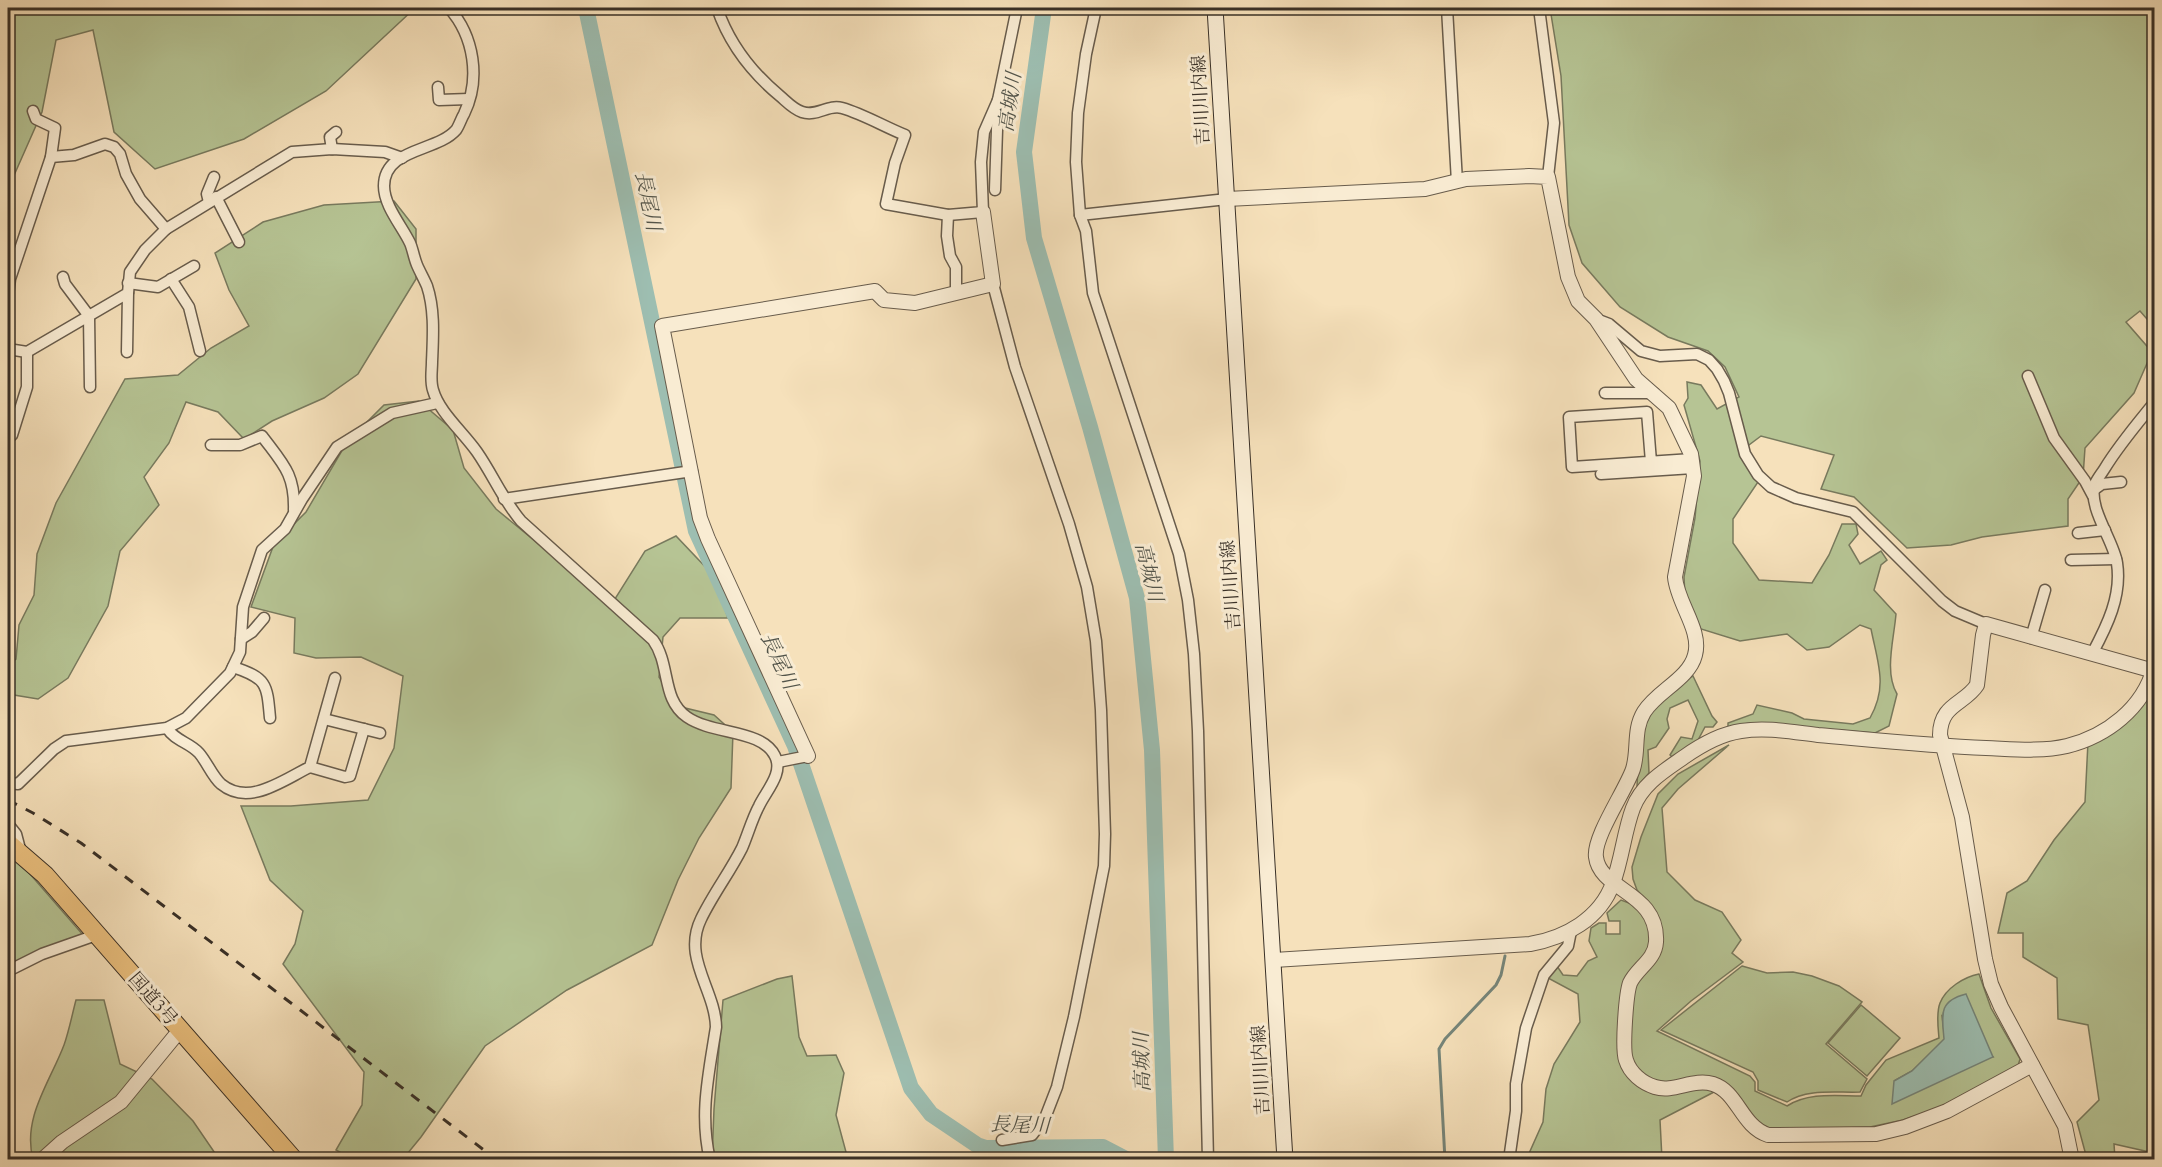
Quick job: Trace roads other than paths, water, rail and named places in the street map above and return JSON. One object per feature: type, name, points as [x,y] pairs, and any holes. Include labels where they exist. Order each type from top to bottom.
[{"type":"highway","name":"国道3号","points":[[14,848],[45,875],[294,1160]]},
{"type":"main road","name":"吉川川内線","points":[[1215,8],[1285,1160]]},
{"type":"street","points":[[449,8],[462,25],[470,47],[473,68],[469,99],[456,130],[442,140],[402,158],[390,167],[383,186],[387,199],[411,244],[430,298],[434,323],[431,383],[436,403],[468,439],[489,470],[504,499],[533,533],[653,640],[663,659],[669,692],[678,709],[696,722],[712,729],[756,738],[768,745],[778,762],[775,776],[759,805],[741,849],[700,920],[694,939],[697,964],[716,1016],[704,1108],[704,1126],[710,1160]]},
{"type":"street","points":[[717,8],[725,29],[747,65],[793,108],[812,114],[830,108],[843,108],[905,135],[895,163],[886,204],[948,215],[983,212]]},
{"type":"street","points":[[995,190],[998,100],[1017,8]]},
{"type":"street","points":[[1096,8],[1086,54],[1078,113],[1076,162],[1080,215],[1086,231],[1093,293],[1179,554],[1188,600],[1194,654],[1198,731],[1208,1160]]},
{"type":"street","points":[[1447,8],[1457,182]]},
{"type":"street","points":[[1539,8],[1554,123],[1548,177],[1568,277],[1573,291],[1585,310],[1596,319],[1636,379],[1669,408],[1692,464],[1694,476],[1675,577],[1677,594],[1694,633],[1696,650],[1690,666],[1651,702],[1643,714],[1635,742],[1633,768],[1598,847],[1596,857],[1601,869],[1613,882],[1641,903],[1652,916],[1655,924],[1654,953],[1634,976],[1628,988],[1625,1059],[1634,1074],[1650,1085],[1666,1089],[1693,1083],[1715,1084],[1731,1098],[1751,1126],[1758,1132],[1768,1135],[1876,1134],[1921,1122],[1947,1111],[1986,1092],[2032,1065]]},
{"type":"street","points":[[438,87],[439,100],[469,99]]},
{"type":"street","points":[[998,100],[984,132],[981,162],[983,212],[993,284],[1015,367],[1069,524],[1092,612],[1101,710],[1105,834],[1104,866],[1074,1017],[1057,1087],[1045,1118],[1032,1135],[1002,1140]]},
{"type":"street","points":[[8,295],[10,279],[51,157],[55,128],[36,119],[33,111]]},
{"type":"street","points":[[330,132],[332,149]]},
{"type":"street","points":[[51,157],[74,155],[105,144],[114,147],[120,153],[126,174],[140,199],[166,229]]},
{"type":"street","points":[[127,352],[130,272],[145,250],[166,229],[292,152],[332,149],[385,152],[402,158]]},
{"type":"street","points":[[1080,215],[1227,199],[1425,189],[1457,182],[1529,176],[1548,177]]},
{"type":"street","points":[[214,177],[207,194],[238,242]]},
{"type":"street","points":[[948,215],[947,237],[950,256],[956,267],[956,292]]},
{"type":"street","points":[[8,349],[27,352],[89,316],[128,288],[158,287],[194,266]]},
{"type":"street","points":[[63,277],[65,284],[89,316],[90,387]]},
{"type":"street","points":[[171,279],[189,307],[200,351]]},
{"type":"street","points":[[778,762],[801,758],[700,518],[686,472],[662,326],[875,291],[884,300],[915,303],[993,284]]},
{"type":"street","points":[[1274,960],[1530,944],[1546,942],[1571,931],[1582,924],[1601,904],[1613,882],[1633,807],[1645,788],[1656,776],[1698,747],[1737,731],[1771,730],[1942,747],[2038,749],[2067,746],[2094,737],[2111,728],[2126,716],[2148,685],[2154,669],[2031,638],[1986,624],[1955,611],[1942,601],[1853,512],[1796,498],[1771,487],[1758,475],[1745,454],[1729,393],[1718,369],[1709,360],[1696,354],[1660,356],[1647,354],[1609,324],[1596,319]]},
{"type":"street","points":[[8,440],[12,435],[27,387],[27,352]]},
{"type":"street","points":[[2028,376],[2054,438],[2095,494]]},
{"type":"street","points":[[1605,393],[1654,393]]},
{"type":"street","points":[[8,783],[18,784],[54,749],[66,741],[167,728],[186,718],[230,673],[240,652],[243,607],[262,550],[285,529],[337,447],[392,413],[436,403]]},
{"type":"street","points":[[2092,654],[2108,622],[2117,588],[2116,559],[2104,530],[2095,485],[2113,455],[2154,403]]},
{"type":"street","points":[[1651,462],[1647,412],[1569,417],[1572,467],[1651,462],[1692,464]]},
{"type":"street","points":[[211,445],[240,445],[262,436],[289,472],[294,490],[294,513]]},
{"type":"street","points":[[1601,474],[1692,464]]},
{"type":"street","points":[[504,499],[686,472]]},
{"type":"street","points":[[2095,494],[2102,484],[2110,481],[2121,482]]},
{"type":"street","points":[[2078,533],[2104,530]]},
{"type":"street","points":[[2071,560],[2116,559]]},
{"type":"street","points":[[2031,638],[2045,590]]},
{"type":"street","points":[[241,639],[252,632],[264,618]]},
{"type":"street","points":[[1986,624],[1977,685],[1973,691],[1955,702],[1948,711],[1940,728],[1942,747],[1962,817],[1991,984],[2065,1126],[2072,1160]]},
{"type":"street","points":[[233,667],[252,673],[264,684],[270,699],[270,718]]},
{"type":"street","points":[[310,767],[335,678]]},
{"type":"street","points":[[324,719],[380,733]]},
{"type":"street","points":[[167,728],[173,737],[194,748],[219,783],[236,793],[246,794],[258,792],[310,767],[345,777],[350,776],[364,729]]},
{"type":"street","points":[[8,824],[16,834],[14,848]]},
{"type":"street","points":[[1509,1160],[1516,1112],[1516,1084],[1526,1028],[1544,975],[1568,945],[1571,931]]},
{"type":"street","points":[[8,971],[42,954],[96,935]]},
{"type":"street","points":[[42,1160],[62,1142],[122,1102],[180,1030]]},
{"type":"waterway","name":"長尾川","points":[[586,8],[696,531],[795,746],[911,1088],[931,1114],[977,1145],[986,1148],[1103,1147],[1128,1160]]},
{"type":"waterway","name":"高城川","points":[[1044,8],[1024,152],[1034,238],[1090,427],[1137,598],[1152,750],[1166,1160]]},
{"type":"waterway","points":[[1445,1160],[1439,1049],[1445,1039],[1496,985],[1501,975],[1505,956]]},
{"type":"railway","points":[[8,800],[81,843],[497,1160]]}]
